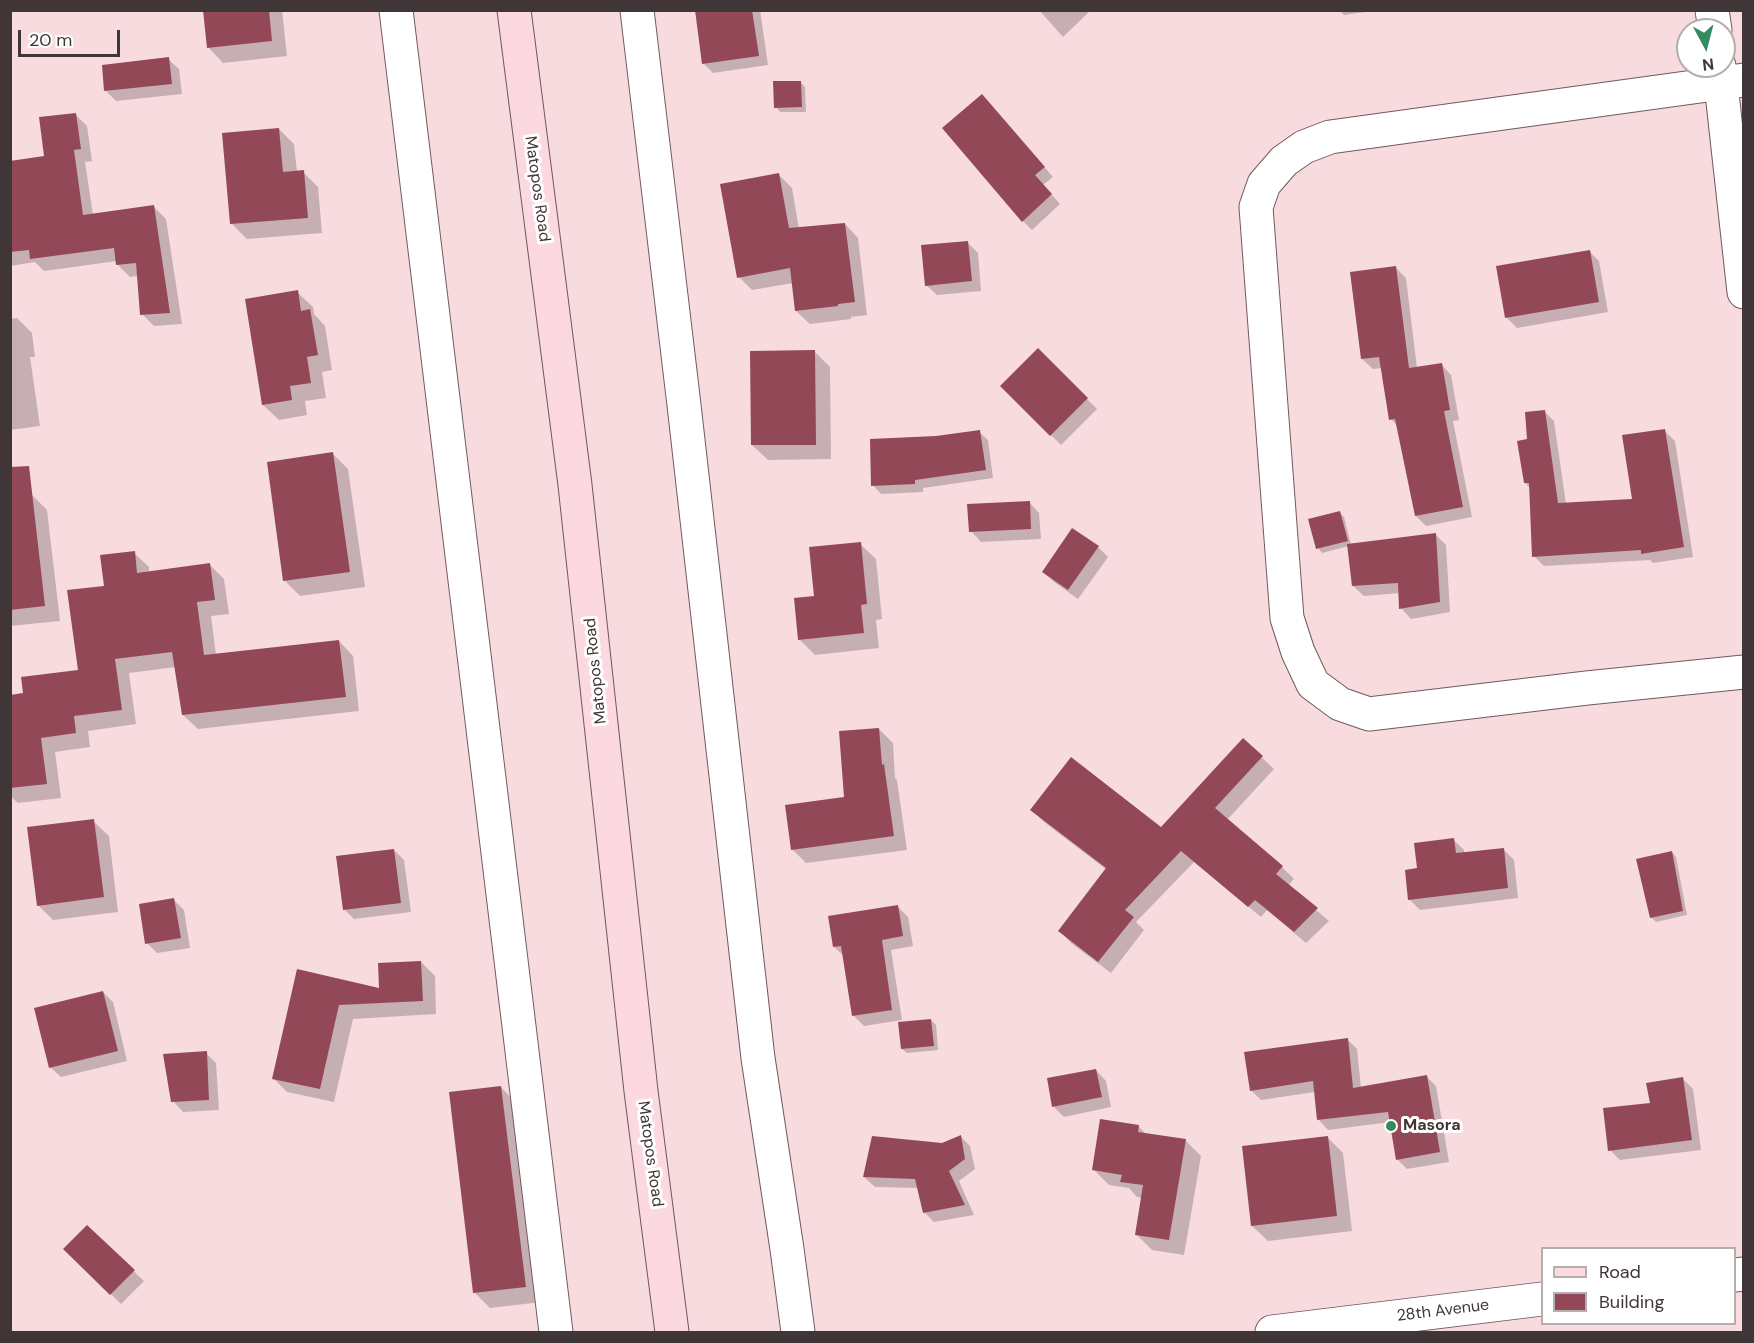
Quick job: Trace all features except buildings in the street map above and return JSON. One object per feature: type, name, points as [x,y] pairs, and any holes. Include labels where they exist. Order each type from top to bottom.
[{"type":"main road","name":"Matopos Road","points":[[514,10],[575,485],[641,1091],[672,1332]]},
{"type":"street","points":[[396,10],[555,1332]]},
{"type":"street","points":[[637,10],[758,1058],[798,1332]]},
{"type":"street","points":[[1714,78],[1330,137],[1304,147],[1284,161],[1264,184],[1256,207],[1287,618],[1298,652],[1313,684],[1340,704],[1369,714],[1743,672]]},
{"type":"street","points":[[1727,78],[1743,292]]},
{"type":"street","name":"28th Avenue","points":[[1272,1332],[1541,1299]]},
{"type":"place","name":"Masora","points":[[1391,1126]]}]
